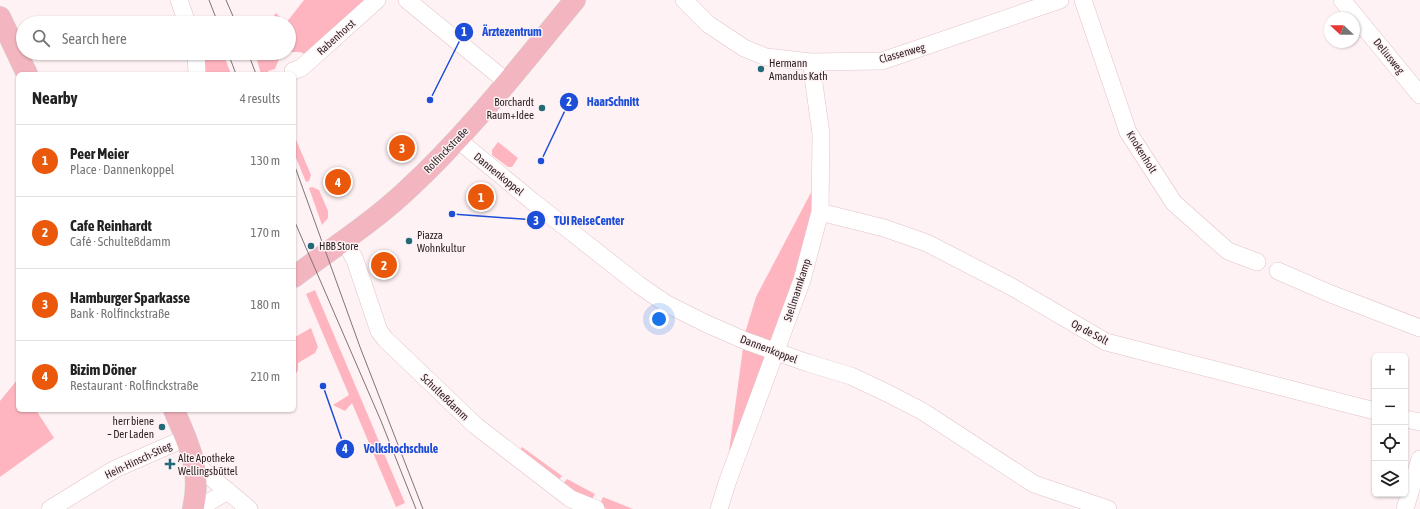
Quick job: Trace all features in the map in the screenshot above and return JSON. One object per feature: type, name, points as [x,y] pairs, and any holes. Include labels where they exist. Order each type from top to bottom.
[{"type":"main road","name":"Rolfinckstraße","points":[[296,276],[345,241],[406,191],[457,139],[507,82],[575,0]]},
{"type":"main road","points":[[0,18],[16,51]]},
{"type":"main road","points":[[20,60],[26,72]]},
{"type":"main road","points":[[175,412],[195,464],[197,488],[193,509]]},
{"type":"street","points":[[179,0],[185,16]]},
{"type":"street","name":"Rabenhorst","points":[[293,71],[301,68],[377,0]]},
{"type":"street","points":[[407,0],[507,82]]},
{"type":"street","name":"Classenweg","points":[[684,0],[708,24],[744,48],[766,57],[811,62],[882,60],[1060,0]]},
{"type":"street","name":"Knokenholt","points":[[1083,0],[1128,132],[1174,203],[1228,250],[1257,262]]},
{"type":"street","name":"Deliusweg","points":[[1342,0],[1420,95]]},
{"type":"street","points":[[196,60],[197,72]]},
{"type":"street","name":"Stellmannkamp","points":[[719,509],[727,483],[802,280],[820,212],[821,134],[811,62]]},
{"type":"street","name":"Dannenkoppel","points":[[457,139],[582,240],[665,303],[707,324],[776,352],[851,376],[922,412],[1034,484],[1108,509]]},
{"type":"street","name":"Op de Solt","points":[[820,212],[884,228],[927,243],[1012,287],[1106,342],[1372,410]]},
{"type":"street","name":"Schulteßdamm","points":[[345,241],[355,260],[379,331],[385,339],[476,426],[571,499],[596,509]]},
{"type":"street","points":[[1278,271],[1331,294],[1420,328]]},
{"type":"street","points":[[1408,420],[1420,422]]},
{"type":"street","name":"Hein-Hinsch-Stieg","points":[[50,509],[115,468],[186,438]]},
{"type":"street","points":[[1405,509],[1420,459]]},
{"type":"street","points":[[195,464],[249,509]]},
{"type":"street","points":[[198,509],[228,491]]},
{"type":"shaded area","points":[[304,0],[364,0],[307,55],[296,52],[296,16],[291,16]]},
{"type":"shaded area","points":[[201,60],[226,60],[230,72],[202,72]]},
{"type":"shaded area","points":[[257,60],[279,60],[275,69],[268,72],[260,72]]},
{"type":"shaded area","points":[[296,140],[311,175],[309,181],[306,182],[296,158]]},
{"type":"shaded area","points":[[498,142],[518,158],[512,167],[508,167],[492,155],[492,150]]},
{"type":"shaded area","points":[[816,183],[814,213],[799,277],[728,459],[745,333],[756,297]]},
{"type":"shaded area","points":[[312,187],[319,190],[328,211],[328,218],[322,225],[309,188]]},
{"type":"shaded area","points":[[315,290],[405,503],[396,507],[352,403],[345,411],[333,405],[349,395],[306,294]]},
{"type":"shaded area","points":[[311,328],[318,347],[315,353],[298,363],[298,370],[296,374],[296,336]]},
{"type":"shaded area","points":[[16,381],[16,412],[37,412],[54,438],[0,477],[0,401]]},
{"type":"shaded area","points":[[522,447],[562,476],[556,483],[518,453]]},
{"type":"shaded area","points":[[567,479],[595,494],[591,501],[561,486]]},
{"type":"shaded area","points":[[603,497],[633,509],[607,509],[599,506]]},
{"type":"tram line","points":[[209,0],[215,16]]},
{"type":"tram line","points":[[226,0],[233,16]]},
{"type":"tram line","points":[[231,60],[235,72]]},
{"type":"tram line","points":[[251,60],[255,72]]},
{"type":"tram line","points":[[296,170],[360,347],[423,509]]},
{"type":"tram line","points":[[296,225],[381,421],[416,509]]},
{"type":"place","name":"Hermann Amandus Kath","points":[[761,69]]},
{"type":"place","name":"Ärztezentrum","points":[[430,100]]},
{"type":"place","name":"Borchardt Raum+Idee","points":[[542,108]]},
{"type":"place","name":"Hamburger Sparkasse","points":[[402,148]]},
{"type":"place","name":"HaarSchnitt","points":[[541,161]]},
{"type":"place","name":"Bizim Döner","points":[[338,182]]},
{"type":"place","name":"Peer Meier","points":[[481,197]]},
{"type":"place","name":"TUI ReiseCenter","points":[[452,214]]},
{"type":"place","name":"Piazza Wohnkultur","points":[[409,241]]},
{"type":"place","name":"HBB Store","points":[[311,246]]},
{"type":"place","name":"Cafe Reinhardt","points":[[384,265]]},
{"type":"place","name":"Volkshochschule","points":[[323,386]]},
{"type":"place","name":"herr biene – Der Laden","points":[[162,427]]},
{"type":"place","name":"Alte Apotheke Wellingsbüttel","points":[[170,464]]}]
